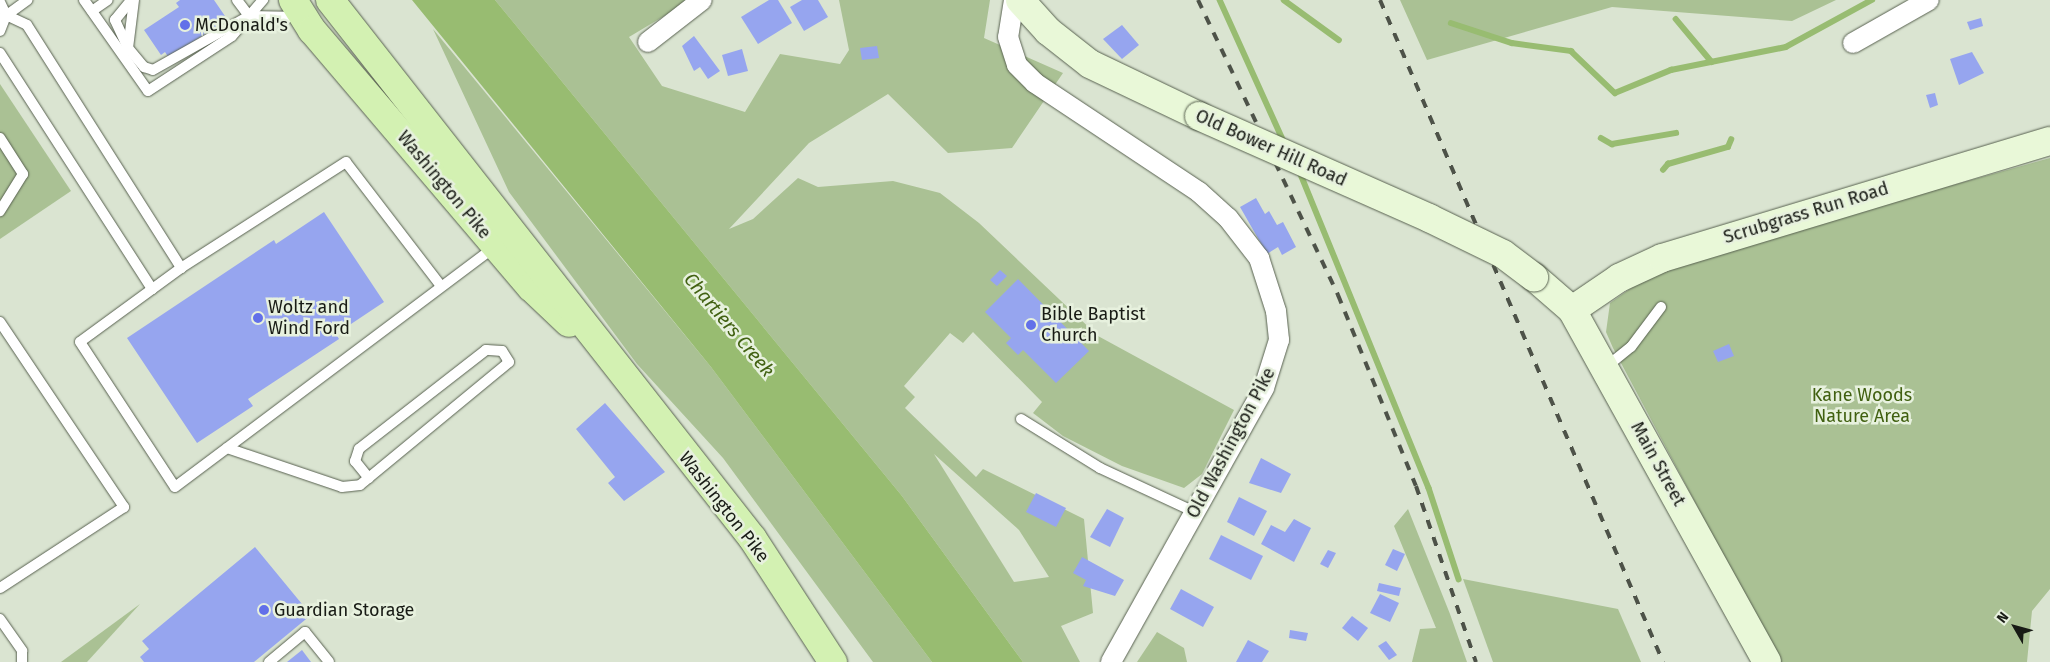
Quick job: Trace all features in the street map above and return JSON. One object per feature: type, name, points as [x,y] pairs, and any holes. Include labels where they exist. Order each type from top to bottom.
[{"type":"main road","name":"Washington Pike","points":[[330,0],[549,275],[607,359],[753,539],[833,662]]},
{"type":"main road","name":"Washington Pike","points":[[299,9],[531,287],[607,359]]},
{"type":"street","points":[[648,42],[702,0]]},
{"type":"street","name":"Old Washington Pike","points":[[1014,0],[1008,37],[1017,65],[1035,83],[1199,192],[1259,258],[1276,311],[1279,340],[1275,358],[1264,388],[1111,662]]},
{"type":"street","name":"Old Bower Hill Road","points":[[1020,0],[1048,31],[1090,64],[1199,116],[1429,218],[1502,254],[1534,277]]},
{"type":"street","points":[[1853,43],[1929,0]]},
{"type":"street","name":"Scrubgrass Run Road","points":[[1572,310],[1620,278],[1662,258],[2050,141]]},
{"type":"street","name":"Main Street","points":[[1534,277],[1572,310],[1767,662]]},
{"type":"lane","points":[[3,18],[28,0]]},
{"type":"lane","points":[[84,0],[148,91],[232,36],[262,0]]},
{"type":"lane","points":[[92,11],[108,0]]},
{"type":"lane","points":[[133,0],[115,20],[128,48],[144,67],[165,67],[226,26],[249,16],[299,9]]},
{"type":"lane","points":[[128,48],[133,0]]},
{"type":"lane","points":[[237,0],[249,16]]},
{"type":"lane","points":[[0,2],[3,18],[0,31]]},
{"type":"lane","points":[[3,18],[27,25],[181,268]]},
{"type":"lane","points":[[0,53],[152,289]]},
{"type":"lane","points":[[0,138],[24,174],[0,211]]},
{"type":"lane","points":[[442,286],[346,162],[181,268],[80,342],[175,487],[496,246]]},
{"type":"lane","points":[[1605,367],[1631,347],[1660,307]]},
{"type":"lane","points":[[0,322],[124,507],[0,588]]},
{"type":"lane","points":[[227,448],[342,487],[360,485],[369,478],[509,362],[502,351],[486,350],[359,449],[355,461],[369,478]]},
{"type":"lane","points":[[1021,419],[1100,468],[1195,512]]},
{"type":"lane","points":[[0,619],[22,651],[22,662]]},
{"type":"lane","points":[[269,662],[305,632],[328,662]]},
{"type":"green space","points":[[495,0],[691,0],[629,37],[662,86],[745,112],[780,54],[840,64],[849,50],[839,0],[990,0],[984,38],[1063,73],[1012,148],[948,153],[888,94],[809,143],[729,229],[753,219],[798,178],[818,187],[893,181],[940,193],[979,223],[1098,336],[1234,410],[1202,474],[1184,488],[1122,466],[1063,436],[1033,413],[1042,402],[973,332],[963,343],[950,333],[904,386],[915,397],[905,408],[976,477],[983,469],[1084,519],[1093,613],[1061,626],[1080,662],[1023,662],[902,496]],"holes":[[[934,454],[1019,530],[1049,577],[1014,582]]]},
{"type":"green space","points":[[1400,0],[1836,0],[1792,21],[1612,7],[1427,60]]},
{"type":"green space","points":[[433,29],[711,367],[932,662],[873,662],[723,458],[637,364],[509,192]]},
{"type":"green space","points":[[0,84],[71,191],[0,239]]},
{"type":"green space","name":"Kane Woods Nature Area","points":[[2050,158],[2050,589],[2032,611],[2027,662],[1780,662],[1613,348],[1606,332],[1610,303],[1645,278],[1740,244]]},
{"type":"green space","points":[[1408,509],[1467,662],[1412,662],[1420,629],[1436,628],[1394,526]]},
{"type":"green space","points":[[1463,579],[1618,609],[1641,662],[1493,662]]},
{"type":"green space","points":[[140,604],[87,662],[61,662]]},
{"type":"green space","points":[[1157,632],[1184,648],[1187,662],[1137,662]]},
{"type":"water","name":"Chartiers Creek","points":[[412,0],[495,0],[902,496],[1023,662],[932,662],[711,367]]},
{"type":"building","name":"McDonald's","points":[[180,0],[214,0],[227,19],[169,58],[165,52],[161,55],[144,30],[179,7],[176,3]]},
{"type":"building","points":[[769,0],[778,0],[792,23],[758,44],[741,17]]},
{"type":"building","points":[[802,0],[818,0],[828,17],[804,31],[790,7]]},
{"type":"building","points":[[1981,18],[1983,26],[1970,30],[1967,22]]},
{"type":"building","points":[[1122,25],[1139,45],[1122,59],[1103,39]]},
{"type":"building","points":[[694,36],[720,71],[708,79],[700,67],[694,71],[682,46]]},
{"type":"building","points":[[877,46],[879,58],[862,60],[860,48]]},
{"type":"building","points":[[742,49],[748,71],[728,76],[722,55]]},
{"type":"building","points":[[1972,52],[1984,73],[1959,85],[1950,59]]},
{"type":"building","points":[[1935,93],[1938,105],[1930,108],[1926,95]]},
{"type":"building","points":[[1256,198],[1265,214],[1269,211],[1277,225],[1283,222],[1296,247],[1282,255],[1278,247],[1267,254],[1240,207]]},
{"type":"building","name":"Woltz and Wind Ford","points":[[324,212],[384,302],[336,334],[339,339],[248,399],[253,406],[197,443],[127,338],[274,240],[276,244]]},
{"type":"building","points":[[1000,270],[1007,276],[997,286],[990,280]]},
{"type":"building","name":"Bible Baptist Church","points":[[1018,279],[1089,351],[1056,383],[1023,350],[1018,355],[1006,343],[1011,338],[985,312]]},
{"type":"building","points":[[1729,344],[1734,356],[1718,362],[1713,351]]},
{"type":"building","points":[[605,403],[665,472],[624,501],[608,483],[615,477],[576,429]]},
{"type":"building","points":[[1261,458],[1291,474],[1281,493],[1249,483]]},
{"type":"building","points":[[1036,493],[1066,508],[1056,527],[1026,512]]},
{"type":"building","points":[[1239,497],[1267,511],[1254,536],[1227,522]]},
{"type":"building","points":[[1107,509],[1124,518],[1110,547],[1090,537]]},
{"type":"building","points":[[1294,519],[1311,528],[1294,562],[1261,544],[1271,525],[1285,532]]},
{"type":"building","points":[[1221,535],[1263,556],[1251,580],[1209,559]]},
{"type":"building","points":[[255,547],[311,615],[254,662],[144,662],[140,657],[149,649],[142,641]]},
{"type":"building","points":[[1393,549],[1405,554],[1397,571],[1385,565]]},
{"type":"building","points":[[1328,550],[1336,553],[1328,568],[1320,564]]},
{"type":"building","points":[[1082,557],[1124,580],[1115,596],[1083,586],[1086,580],[1073,573]]},
{"type":"building","points":[[1379,583],[1401,588],[1399,596],[1377,591]]},
{"type":"building","points":[[1181,589],[1214,607],[1203,627],[1170,609]]},
{"type":"building","points":[[1380,594],[1399,603],[1390,622],[1370,613]]},
{"type":"building","points":[[1352,616],[1368,628],[1358,641],[1342,628]]},
{"type":"building","points":[[1290,630],[1308,633],[1306,641],[1289,638]]},
{"type":"building","points":[[1248,640],[1269,651],[1262,662],[1236,662]]},
{"type":"building","points":[[1386,641],[1397,655],[1389,660],[1378,646]]},
{"type":"building","points":[[302,650],[311,662],[287,662]]},
{"type":"waterway","points":[[1220,0],[1285,144]]},
{"type":"waterway","points":[[1284,0],[1339,40]]},
{"type":"waterway","points":[[1451,23],[1512,43],[1571,51],[1615,93],[1671,70],[1786,47],[1872,0]]},
{"type":"waterway","points":[[1676,19],[1712,62]]},
{"type":"waterway","points":[[1601,138],[1612,144],[1676,133]]},
{"type":"waterway","points":[[1663,170],[1668,164],[1728,147],[1731,140]]},
{"type":"waterway","points":[[1300,172],[1429,488],[1459,579]]},
{"type":"railway","points":[[1198,0],[1338,295],[1416,486],[1476,662]]},
{"type":"railway","points":[[1380,0],[1663,662]]},
{"type":"place","name":"McDonald's","points":[[185,25]]},
{"type":"place","name":"Woltz and Wind Ford","points":[[258,318]]},
{"type":"place","name":"Bible Baptist Church","points":[[1031,325]]},
{"type":"place","name":"Guardian Storage","points":[[264,610]]}]
